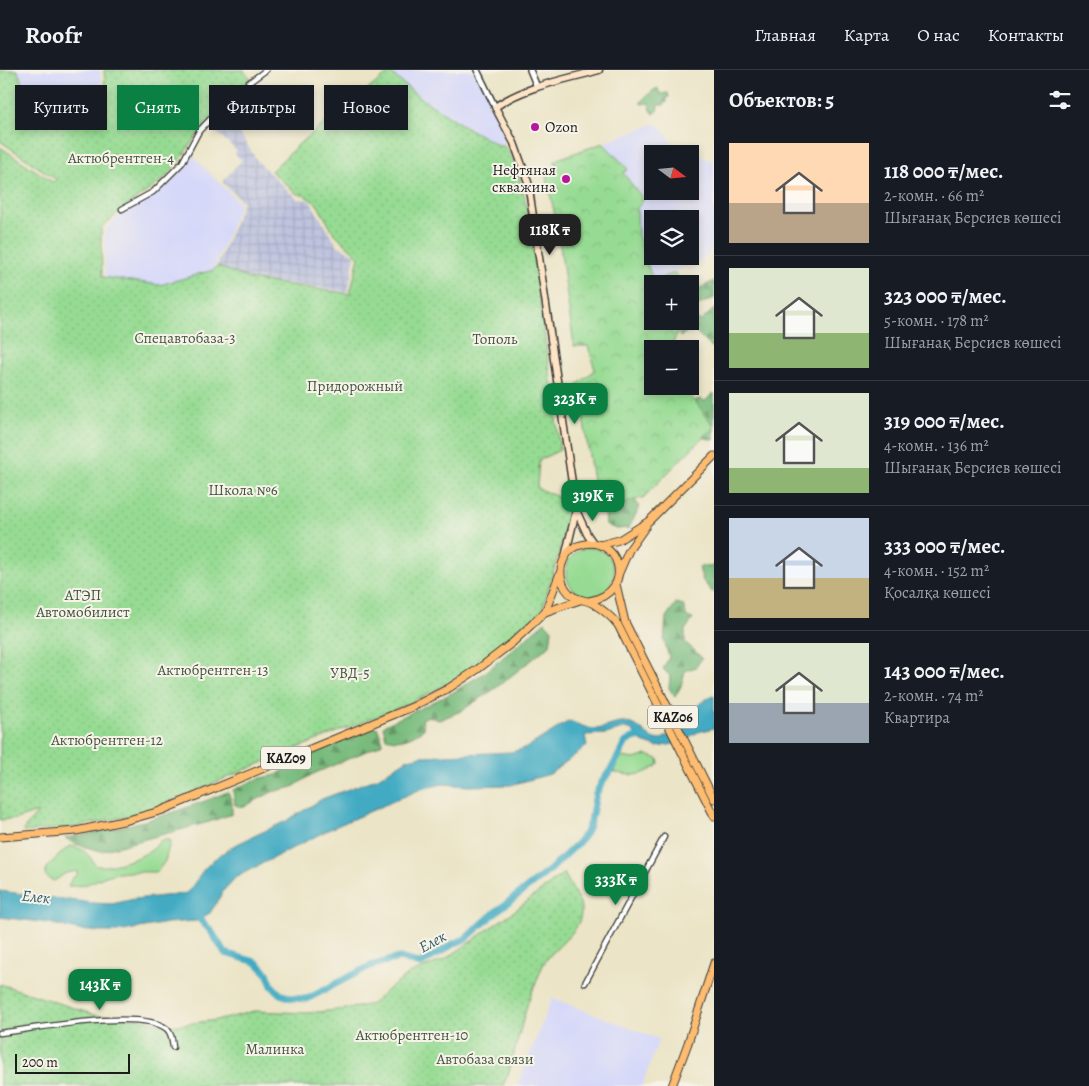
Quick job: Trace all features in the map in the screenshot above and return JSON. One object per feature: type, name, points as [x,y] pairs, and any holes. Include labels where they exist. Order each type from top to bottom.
[{"type":"highway","name":"KАZ06","points":[[714,456],[649,521],[629,550],[616,584],[625,622],[644,667],[696,770],[714,815]]},
{"type":"highway","name":"KАZ06","points":[[565,557],[577,546],[619,540],[649,521]]},
{"type":"highway","points":[[597,544],[608,549],[614,556],[618,564],[619,573]]},
{"type":"highway","points":[[565,557],[560,572],[562,581],[572,596],[580,600]]},
{"type":"highway","name":"KAZ09","points":[[545,612],[560,572]]},
{"type":"highway","points":[[589,601],[600,599],[610,593],[616,584]]},
{"type":"highway","name":"KАZ06","points":[[580,600],[589,601],[610,616],[618,625],[644,667]]},
{"type":"highway","name":"KAZ09","points":[[0,838],[76,831],[128,820],[183,802],[412,707],[449,688],[478,669],[505,648],[545,612],[580,600]]},
{"type":"highway","name":"KАZ06","points":[[696,770],[714,799]]},
{"type":"highway","points":[[672,1086],[689,1041],[714,963]]},
{"type":"main road","points":[[597,544],[587,534],[576,510],[528,182],[514,143],[495,107],[537,87],[599,70]]},
{"type":"main road","points":[[565,557],[576,510]]},
{"type":"street","points":[[122,209],[153,192],[182,163],[197,133],[236,92],[266,70]]},
{"type":"street","points":[[477,70],[495,107]]},
{"type":"street","points":[[530,70],[537,87]]},
{"type":"street","points":[[585,983],[664,837]]},
{"type":"street","points":[[0,1034],[100,1021],[133,1020],[158,1024],[165,1028],[171,1035],[173,1046]]},
{"type":"shaded area","points":[[17,70],[100,70],[101,85],[24,85]]},
{"type":"shaded area","points":[[387,70],[477,70],[510,135],[499,146],[430,104],[408,89],[408,85],[402,85]]},
{"type":"shaded area","points":[[656,123],[670,139],[669,145],[644,145],[644,199],[624,173],[629,169],[603,143]]},
{"type":"shaded area","points":[[214,130],[238,130],[258,162],[297,199],[309,200],[337,245],[355,255],[348,292],[241,277],[217,266],[243,202],[222,182],[242,160],[235,154],[237,151]]},
{"type":"shaded area","points":[[192,155],[240,204],[213,270],[160,285],[105,278],[105,230],[118,216],[163,189]]},
{"type":"shaded area","points":[[699,156],[714,161],[714,247],[705,258],[699,261],[699,210],[644,210],[644,253],[638,236],[638,208],[645,200],[699,200]]},
{"type":"shaded area","points":[[648,265],[689,265],[667,275],[652,275]]},
{"type":"shaded area","points":[[552,998],[659,1039],[642,1086],[517,1086]]},
{"type":"green space","points":[[0,70],[17,70],[24,85],[15,85],[15,130],[107,130],[107,85],[105,85],[104,70],[245,70],[253,80],[246,85],[209,85],[209,121],[199,132],[180,160],[162,181],[125,207],[101,228],[102,277],[160,285],[213,270],[217,266],[249,279],[350,294],[359,257],[333,232],[317,204],[304,195],[297,194],[271,171],[300,143],[324,124],[324,130],[408,130],[408,88],[470,130],[499,146],[504,146],[512,158],[519,175],[524,195],[560,450],[539,460],[537,488],[569,502],[570,507],[542,610],[475,666],[445,685],[410,703],[160,806],[128,816],[76,827],[24,832],[23,830],[38,812],[16,819],[0,820],[0,147],[53,182],[57,180],[0,141]]},
{"type":"green space","points":[[390,72],[404,85],[374,85]]},
{"type":"green space","points":[[658,88],[660,94],[668,93],[669,97],[664,105],[658,105],[657,111],[654,114],[650,109],[649,103],[641,104],[641,101]]},
{"type":"green space","points":[[603,143],[628,169],[623,173],[644,200],[637,208],[638,235],[644,253],[644,265],[648,265],[651,275],[644,275],[644,330],[679,330],[674,340],[644,340],[644,395],[690,395],[714,426],[643,498],[613,505],[596,500],[578,384],[595,370],[588,346],[574,346],[557,224],[545,172],[557,168],[555,160]]},
{"type":"green space","points":[[714,281],[714,298],[699,305],[699,288]]},
{"type":"green space","points":[[714,309],[714,345],[711,347],[694,330],[699,330],[699,320],[701,321]]},
{"type":"green space","points":[[681,330],[689,330],[680,337]]},
{"type":"green space","points":[[714,393],[714,440],[697,436],[632,493],[639,508],[629,528],[617,529],[606,525],[605,512],[601,500],[692,402],[699,399],[705,401]]},
{"type":"green space","points":[[585,548],[595,548],[607,555],[614,567],[614,577],[607,589],[595,596],[585,596],[577,592],[570,585],[566,577],[566,567],[570,559],[577,552]]},
{"type":"green space","points":[[714,563],[714,592],[712,592],[703,581],[699,568],[703,566],[711,567]]},
{"type":"green space","points":[[676,603],[683,605],[687,617],[693,619],[685,630],[685,642],[702,658],[696,667],[685,671],[681,686],[675,697],[669,688],[670,676],[663,669],[669,657],[664,641],[666,617]]},
{"type":"green space","points":[[545,622],[552,630],[550,645],[496,688],[461,711],[439,720],[428,716],[422,719],[424,729],[410,737],[396,740],[386,738],[383,726],[452,693],[487,671]]},
{"type":"green space","points":[[377,727],[383,742],[380,745],[311,775],[293,787],[272,792],[243,807],[235,805],[233,790],[257,779],[276,775],[337,743]]},
{"type":"green space","points":[[647,755],[658,759],[659,764],[648,771],[638,774],[627,775],[614,772],[616,765],[622,757],[634,759]]},
{"type":"green space","points":[[228,792],[232,803],[232,814],[209,822],[101,851],[75,844],[65,838],[148,820]]},
{"type":"green space","points":[[161,840],[169,840],[170,843],[165,861],[157,872],[113,874],[81,886],[68,886],[72,878],[77,875],[77,871],[66,873],[54,881],[45,875],[47,867],[69,846],[84,851],[95,865],[107,866],[131,860],[145,854],[153,849]]},
{"type":"green space","points":[[564,873],[580,903],[581,913],[579,921],[569,937],[543,965],[528,1002],[509,1072],[503,1086],[0,1086],[0,984],[95,1015],[136,1018],[170,1026],[224,1019],[254,1011],[308,1013],[372,1004],[409,974],[446,959]]},
{"type":"water","points":[[714,696],[714,728],[698,732],[679,743],[657,747],[642,742],[632,730],[626,728],[606,734],[585,735],[587,746],[550,774],[511,785],[469,786],[443,784],[421,789],[330,829],[236,877],[224,890],[210,913],[196,921],[167,923],[117,932],[102,932],[78,930],[49,923],[0,917],[0,891],[112,904],[134,899],[184,894],[189,891],[204,869],[213,860],[233,846],[288,820],[322,799],[378,778],[408,759],[422,756],[511,752],[526,748],[569,721],[592,729],[627,723],[639,727],[650,737],[658,740],[674,731],[699,704]]},
{"type":"waterway","name":"Елек","points":[[194,913],[211,931],[225,953],[256,962],[267,973],[272,986],[280,994],[292,998],[307,999],[370,966],[391,960],[399,958],[421,964],[453,944],[465,939],[498,910],[550,870],[578,843],[586,833],[596,794],[602,782],[626,742],[641,736]]},
{"type":"place","name":"Ozon","points":[[535,127]]},
{"type":"place","name":"Нефтяная скважина","points":[[566,179]]},
{"type":"park label","name":"Актюбрентген-4","points":[[121,158]]},
{"type":"park label","name":"Спецавтобаза-3","points":[[185,338]]},
{"type":"park label","name":"Тополь","points":[[495,339]]},
{"type":"park label","name":"Придорожный","points":[[355,386]]},
{"type":"park label","name":"Школа №6","points":[[243,490]]},
{"type":"park label","name":"АТЭП Автомобилист","points":[[83,604]]},
{"type":"park label","name":"Актюбрентген-13","points":[[213,670]]},
{"type":"park label","name":"УВД-5","points":[[350,673]]},
{"type":"park label","name":"Актюбрентген-12","points":[[107,740]]},
{"type":"park label","name":"Актюбрентген-10","points":[[412,1035]]},
{"type":"park label","name":"Малинка","points":[[275,1049]]},
{"type":"park label","name":"Автобаза связи","points":[[485,1059]]}]
